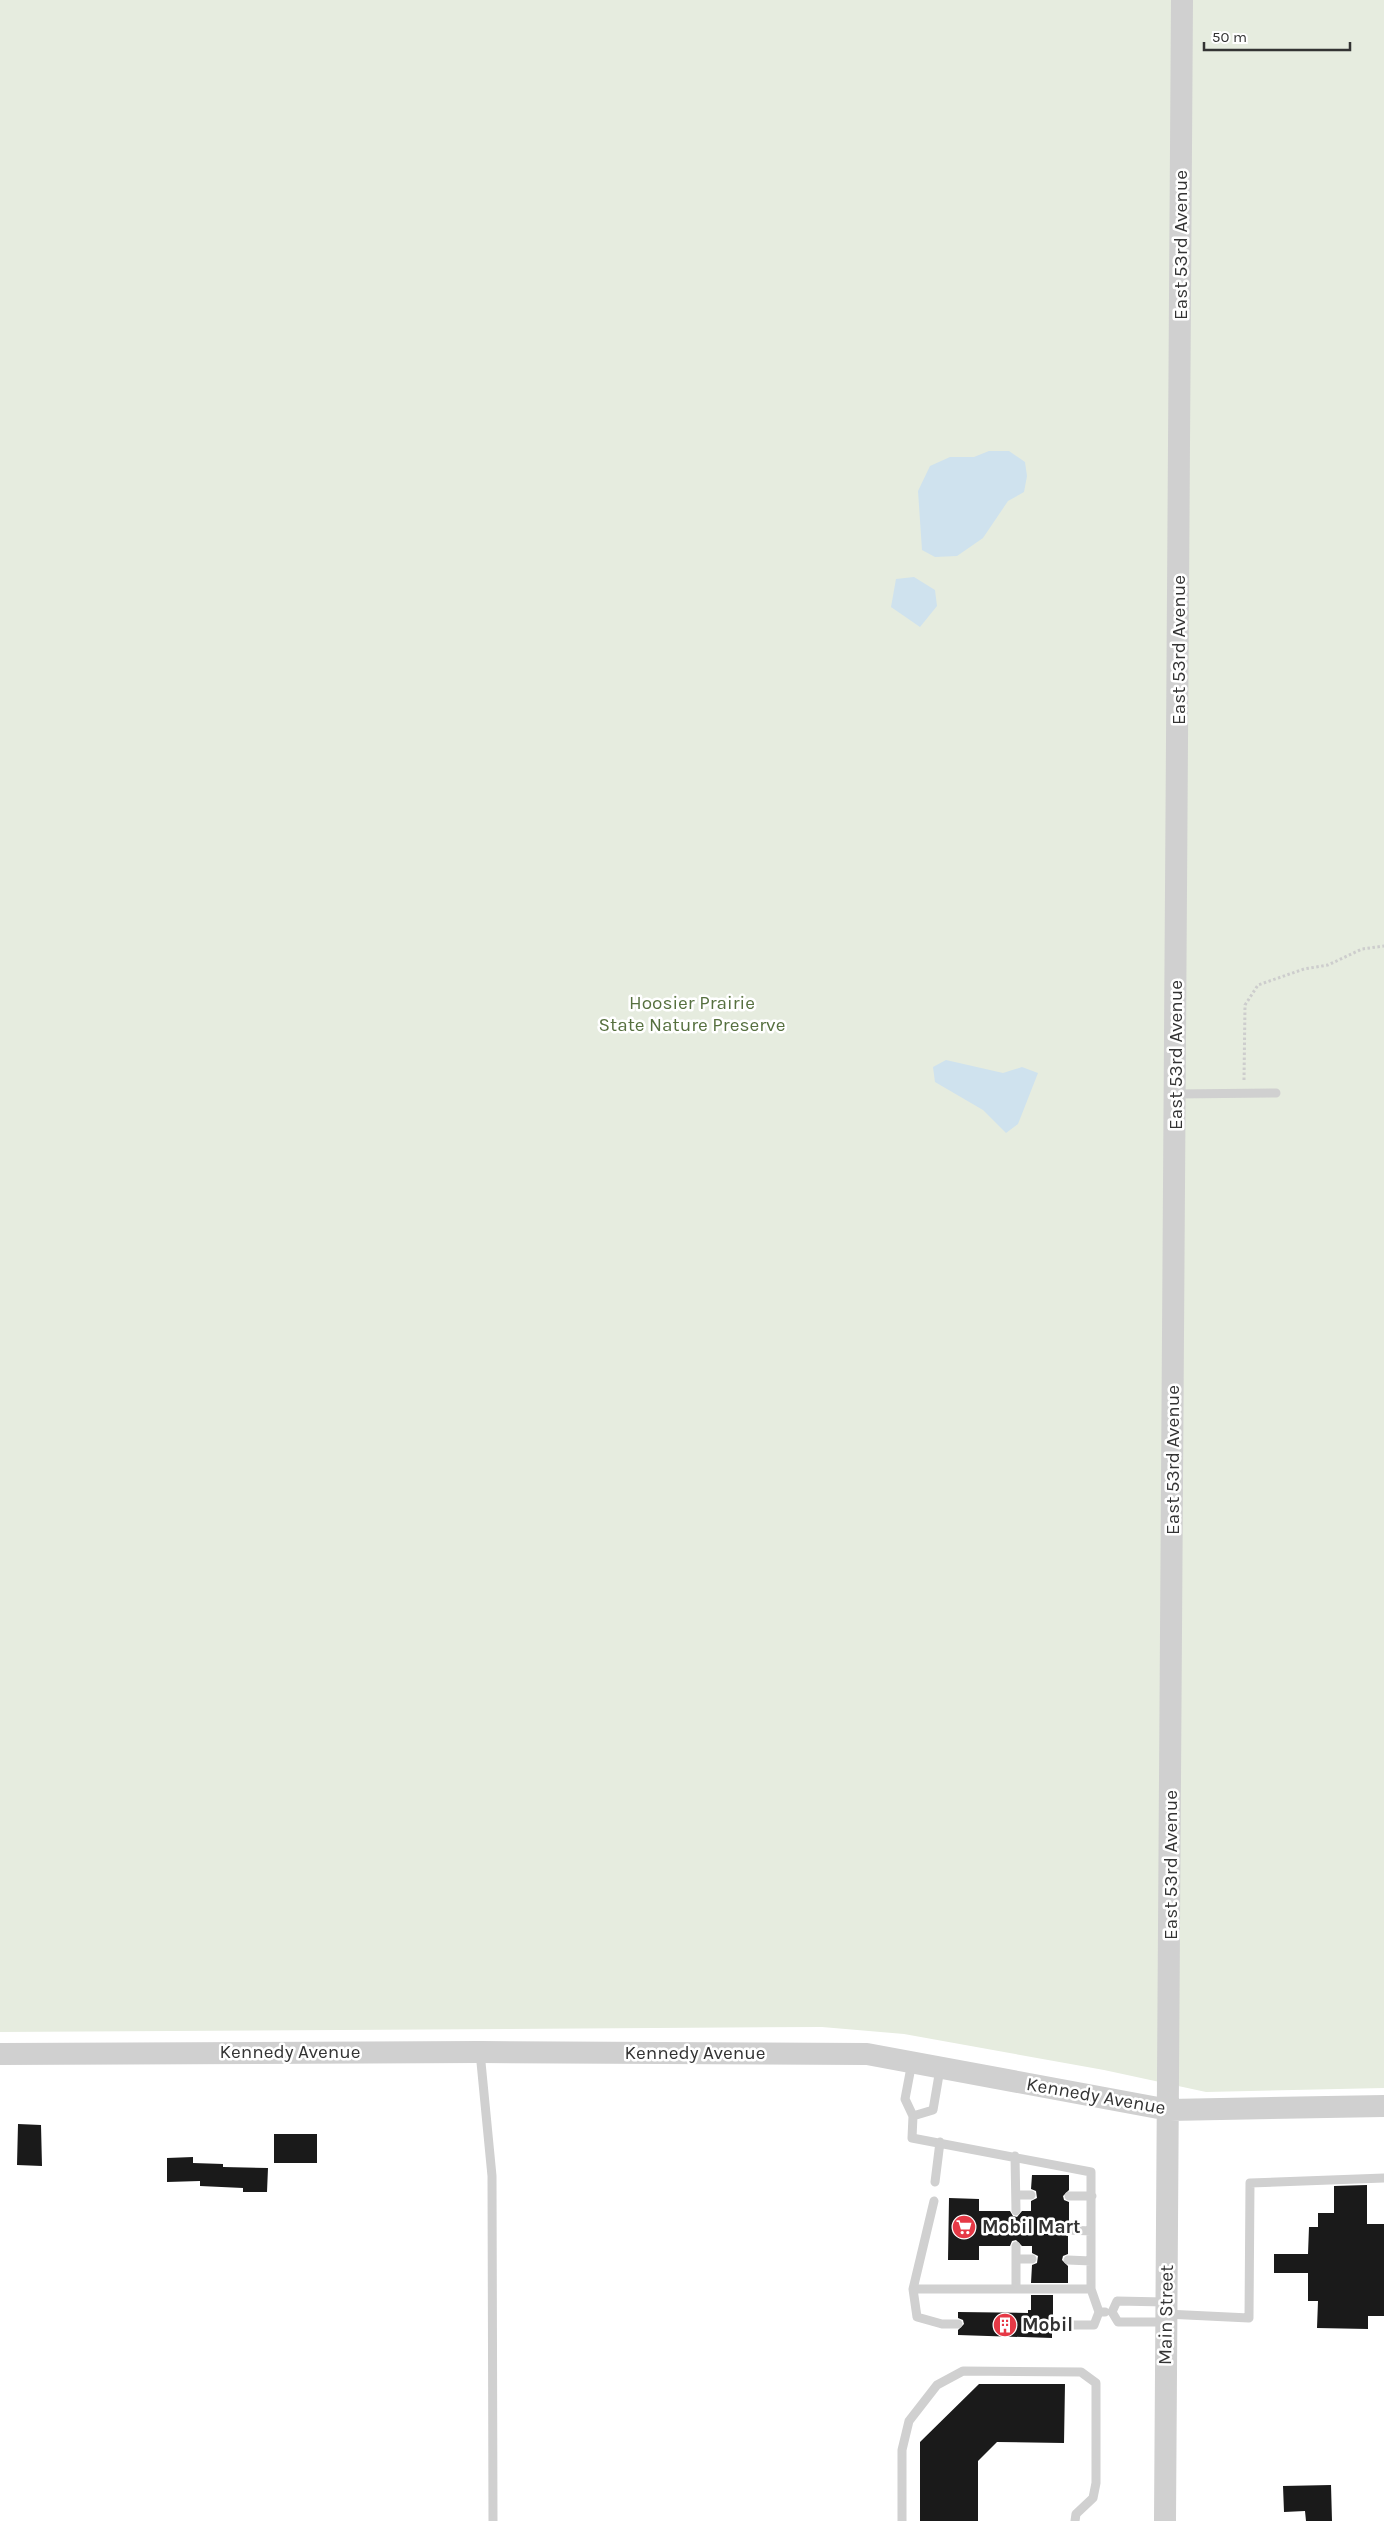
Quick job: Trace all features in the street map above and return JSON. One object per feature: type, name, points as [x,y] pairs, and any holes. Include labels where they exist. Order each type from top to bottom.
[{"type":"street","name":"East 53rd Avenue","points":[[1169,2110],[1182,0]]},
{"type":"street","name":"Kennedy Avenue","points":[[0,2054],[480,2052],[867,2054],[1169,2110],[1384,2106]]},
{"type":"street","name":"Main Street","points":[[1165,2521],[1169,2110]]},
{"type":"lane","points":[[1176,1094],[1276,1093]]},
{"type":"lane","points":[[480,2052],[492,2176],[493,2521]]},
{"type":"lane","points":[[912,2062],[905,2099],[913,2116],[912,2138],[1015,2156],[1091,2172],[1091,2290],[1099,2312],[1094,2325],[1052,2325]]},
{"type":"lane","points":[[913,2116],[933,2110],[941,2067]]},
{"type":"lane","points":[[934,2182],[940,2142]]},
{"type":"lane","points":[[1015,2156],[1016,2211]]},
{"type":"lane","points":[[1112,2312],[1117,2302],[1166,2313],[1249,2318],[1250,2183],[1384,2178]]},
{"type":"lane","points":[[1016,2195],[1031,2195]]},
{"type":"lane","points":[[1069,2196],[1092,2196]]},
{"type":"lane","points":[[934,2201],[913,2289],[917,2317],[942,2324],[958,2324]]},
{"type":"lane","points":[[1068,2230],[1091,2231]]},
{"type":"lane","points":[[1016,2246],[1016,2289]]},
{"type":"lane","points":[[1016,2259],[1032,2259]]},
{"type":"lane","points":[[1068,2260],[1091,2260]]},
{"type":"lane","points":[[913,2289],[1091,2290]]},
{"type":"lane","points":[[1099,2312],[1112,2312]]},
{"type":"lane","points":[[1112,2312],[1118,2322],[1166,2313]]},
{"type":"lane","points":[[902,2521],[902,2450],[909,2421],[938,2385],[963,2371],[1081,2372],[1096,2383],[1096,2483],[1093,2498],[1076,2514],[1075,2521]]},
{"type":"path","points":[[1244,1093],[1245,1005],[1258,985],[1304,970],[1328,965],[1362,949],[1384,946]]},
{"type":"green space","name":"Hoosier Prairie State Nature Preserve","points":[[0,0],[1384,0],[1384,2088],[1206,2092],[1104,2070],[904,2034],[822,2027],[0,2032]]},
{"type":"water","points":[[989,451],[1009,451],[1025,462],[1027,476],[1024,492],[1008,501],[983,538],[957,556],[935,557],[922,550],[918,491],[930,466],[950,457],[974,457]]},
{"type":"water","points":[[914,577],[935,590],[937,606],[920,627],[891,607],[896,579]]},
{"type":"water","points":[[946,1060],[1003,1073],[1022,1067],[1038,1073],[1018,1124],[1006,1133],[983,1110],[935,1082],[933,1067]]},
{"type":"building","points":[[18,2124],[41,2125],[42,2166],[17,2165]]},
{"type":"building","points":[[274,2134],[317,2134],[317,2163],[274,2163]]},
{"type":"building","points":[[193,2157],[193,2163],[223,2164],[223,2167],[268,2168],[267,2192],[243,2192],[243,2188],[200,2186],[200,2181],[167,2182],[167,2158]]},
{"type":"building","points":[[1032,2175],[1069,2175],[1069,2190],[1063,2196],[1064,2200],[1069,2202],[1069,2224],[1063,2226],[1062,2230],[1064,2235],[1068,2236],[1068,2254],[1063,2256],[1062,2260],[1068,2266],[1068,2283],[1031,2283],[1032,2265],[1037,2263],[1038,2256],[1032,2253],[1032,2246],[1022,2246],[1016,2240],[1012,2241],[1010,2246],[979,2246],[979,2260],[948,2260],[949,2198],[979,2199],[979,2211],[1010,2211],[1013,2216],[1017,2217],[1022,2211],[1031,2211],[1031,2201],[1037,2198],[1036,2191],[1031,2189]]},
{"type":"building","points":[[1367,2185],[1367,2224],[1384,2224],[1384,2316],[1368,2316],[1368,2329],[1317,2328],[1318,2301],[1308,2301],[1308,2273],[1274,2273],[1274,2254],[1308,2254],[1309,2227],[1318,2227],[1318,2213],[1334,2213],[1334,2186]]},
{"type":"building","name":"Mobil","points":[[1031,2295],[1053,2295],[1053,2319],[1048,2320],[1046,2325],[1047,2329],[1052,2331],[1052,2338],[958,2335],[958,2330],[964,2324],[963,2320],[958,2318],[958,2312],[1028,2313],[1028,2310],[1031,2310]]},
{"type":"building","points":[[979,2384],[1065,2384],[1064,2443],[997,2442],[978,2461],[978,2521],[920,2521],[920,2442]]},
{"type":"building","points":[[1331,2485],[1332,2521],[1306,2521],[1305,2511],[1284,2512],[1283,2486]]},
{"type":"place","name":"Mobil Mart","points":[[964,2227]]},
{"type":"place","name":"Mobil","points":[[1005,2325]]}]
